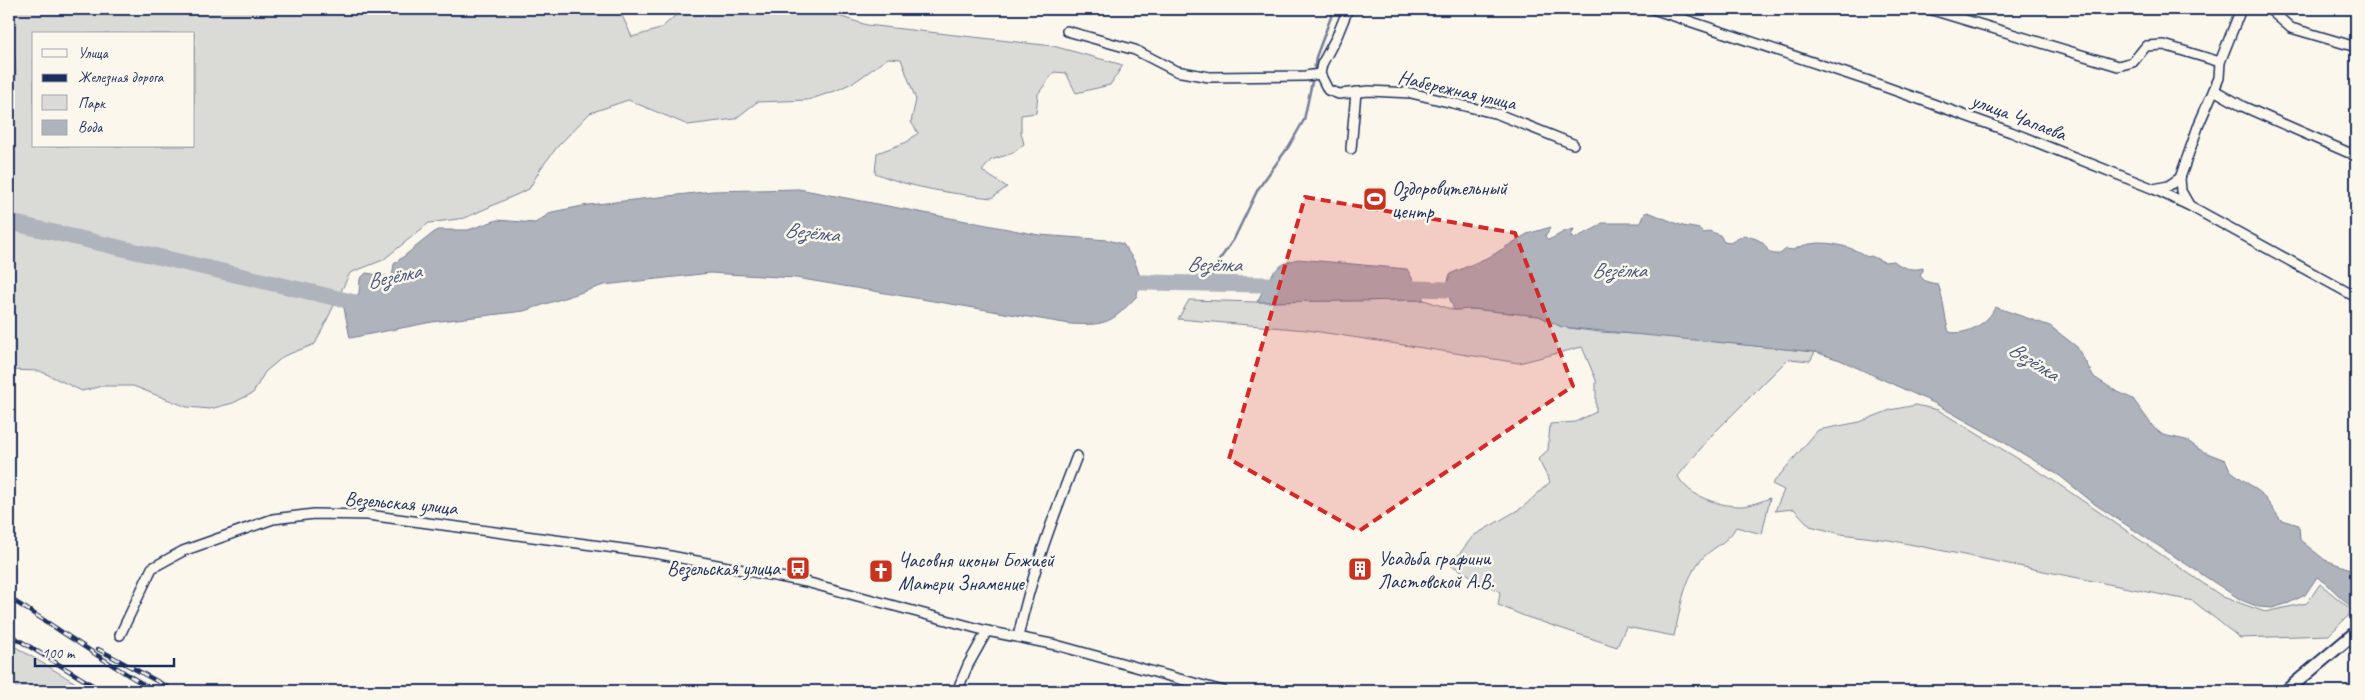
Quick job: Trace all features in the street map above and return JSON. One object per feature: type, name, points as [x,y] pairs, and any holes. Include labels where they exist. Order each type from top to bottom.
[{"type":"street","points":[[1067,31],[1135,50],[1176,71],[1209,77],[1305,76],[1320,74],[1322,64],[1337,36],[1348,9]]},
{"type":"street","name":"улица Чапаева","points":[[1653,9],[1875,83],[2011,132],[2154,189],[2190,206],[2356,297]]},
{"type":"street","points":[[1929,9],[2118,66],[2133,62],[2146,46],[2164,45],[2220,62]]},
{"type":"street","points":[[2190,206],[2181,191],[2180,178],[2198,124],[2219,78],[2220,62],[2241,9]]},
{"type":"street","points":[[2269,9],[2291,28],[2356,46]]},
{"type":"street","name":"Набережная улица","points":[[1320,74],[1328,90],[1339,94],[1369,90],[1411,93],[1498,114],[1573,144]]},
{"type":"street","points":[[2214,90],[2242,106],[2356,156]]},
{"type":"street","points":[[1351,149],[1356,92]]},
{"type":"street","points":[[2154,189],[2168,186],[2180,178]]},
{"type":"street","points":[[1018,637],[1025,604],[1051,523],[1077,456]]},
{"type":"street","name":"Везельская улица","points":[[120,635],[152,568],[183,550],[264,522],[314,514],[368,515],[660,554],[806,582],[987,631],[1056,645],[1223,691]]},
{"type":"street","points":[[957,691],[968,665],[987,631]]},
{"type":"street","points":[[2286,691],[2356,632]]},
{"type":"highlighted area","points":[[1305,197],[1515,233],[1573,386],[1359,531],[1229,459]]},
{"type":"green space","points":[[9,9],[619,9],[632,37],[660,29],[683,9],[816,9],[867,25],[1053,46],[1123,65],[1110,85],[1076,93],[1066,73],[1054,72],[1038,94],[1036,113],[1021,115],[1021,133],[1024,144],[1013,153],[991,160],[982,171],[1007,187],[992,198],[903,183],[875,173],[877,153],[907,142],[918,133],[911,122],[916,100],[901,59],[888,58],[856,81],[835,91],[808,100],[757,102],[735,119],[688,125],[628,100],[590,113],[558,146],[541,168],[529,189],[465,218],[429,223],[383,260],[350,273],[315,344],[284,356],[265,372],[253,393],[233,403],[210,409],[187,407],[133,386],[102,386],[82,391],[40,371],[9,370],[9,102],[15,81],[15,57]]},
{"type":"green space","points":[[1189,300],[1257,302],[1424,300],[1454,310],[1471,309],[1539,316],[1562,327],[1599,332],[1651,335],[1815,352],[1810,361],[1788,359],[1712,435],[1678,476],[1689,490],[1697,495],[1725,505],[1743,506],[1770,498],[1762,534],[1736,527],[1724,542],[1699,562],[1689,579],[1680,607],[1674,636],[1626,627],[1617,647],[1524,616],[1498,605],[1500,592],[1451,565],[1473,536],[1523,507],[1550,482],[1538,459],[1548,450],[1550,424],[1575,422],[1596,412],[1596,380],[1582,347],[1519,363],[1307,330],[1178,319]]},
{"type":"green space","points":[[1916,405],[1938,410],[2048,477],[2223,597],[2265,612],[2307,603],[2320,584],[2353,611],[2329,635],[2240,638],[2193,601],[1889,540],[1841,534],[1810,526],[1794,509],[1775,511],[1784,490],[1772,484],[1818,430],[1860,422],[1890,410]]},
{"type":"green space","points":[[9,643],[89,691],[9,691]]},
{"type":"water","points":[[799,189],[1039,235],[1108,240],[1123,244],[1135,262],[1139,274],[1137,296],[1121,312],[1108,321],[1093,324],[1070,324],[796,278],[710,273],[604,285],[524,311],[432,322],[350,338],[344,308],[359,293],[360,279],[366,273],[392,277],[394,264],[437,230],[468,230],[497,220],[535,223],[552,212],[588,205],[713,191]]},
{"type":"water","points":[[1648,212],[1683,226],[1700,229],[1704,233],[1709,231],[1720,235],[1724,242],[1730,243],[1744,235],[1754,238],[1763,243],[1769,252],[1775,254],[1780,254],[1786,249],[1794,250],[1802,246],[1821,243],[1851,249],[1867,257],[1871,256],[1884,262],[1894,261],[1907,268],[1923,268],[1920,274],[1921,277],[1927,282],[1938,284],[1949,332],[1963,332],[1976,327],[1988,318],[1995,307],[2050,326],[2077,347],[2094,377],[2133,399],[2154,428],[2163,435],[2186,440],[2202,451],[2225,460],[2231,471],[2261,493],[2281,520],[2299,525],[2300,540],[2325,560],[2356,571],[2356,612],[2326,583],[2317,577],[2305,595],[2289,603],[2272,608],[2259,607],[2241,600],[2096,505],[2060,476],[2000,440],[1934,403],[1840,360],[1815,352],[1562,327],[1539,316],[1473,309],[1454,310],[1446,289],[1450,274],[1491,256],[1527,234],[1551,227],[1545,236],[1548,240],[1574,229],[1571,236],[1575,238],[1602,223],[1641,223],[1645,213]]},
{"type":"water","points":[[1298,259],[1407,269],[1424,300],[1257,302],[1276,269]]},
{"type":"waterway","points":[[1314,72],[1316,57],[1334,9]]},
{"type":"waterway","points":[[1208,283],[1218,262],[1234,239],[1258,189],[1289,146],[1304,120],[1313,77]]},
{"type":"waterway","name":"Везёлка","points":[[9,222],[366,305],[372,304]]},
{"type":"waterway","name":"Везёлка","points":[[1116,282],[1289,285]]},
{"type":"waterway","name":"Везёлка","points":[[1396,288],[1467,290]]},
{"type":"railway","points":[[9,598],[155,691]]},
{"type":"railway","points":[[9,634],[102,691]]},
{"type":"railway","points":[[98,649],[175,691]]},
{"type":"place","name":"Оздоровительный центр","points":[[1375,199]]},
{"type":"place","name":"Везельская улица","points":[[798,568]]},
{"type":"place","name":"Усадьба графини Ластовской А.В.","points":[[1360,569]]},
{"type":"place","name":"Часовня иконы Божией Матери Знамение","points":[[881,571]]}]
